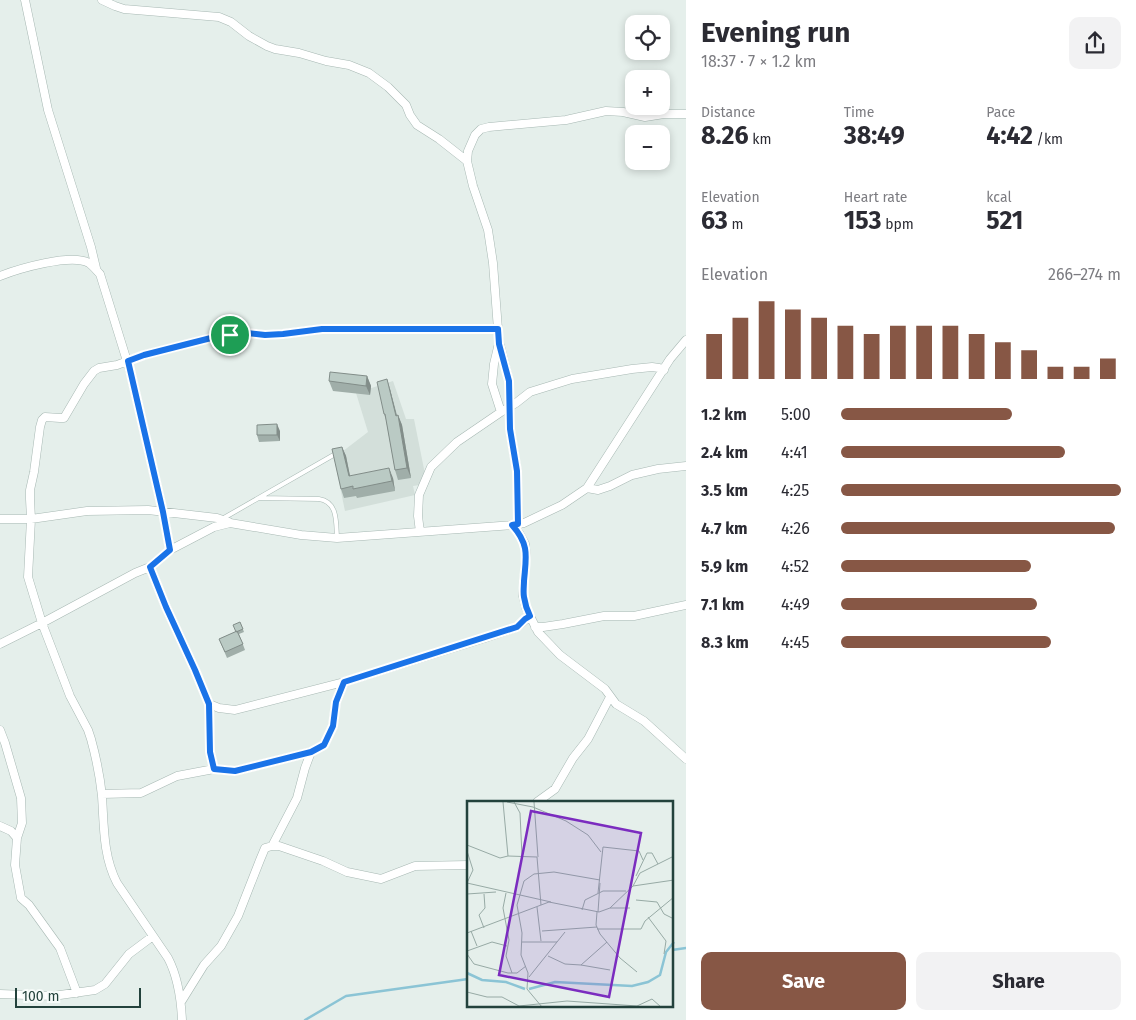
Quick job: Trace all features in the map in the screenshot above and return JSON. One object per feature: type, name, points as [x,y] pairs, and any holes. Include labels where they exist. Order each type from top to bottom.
[{"type":"street","points":[[24,0],[48,110],[91,247],[96,270]]},
{"type":"street","points":[[102,0],[124,8],[219,17],[230,22],[249,36],[275,49],[349,65],[369,73],[388,87],[406,105],[417,125],[467,161]]},
{"type":"street","points":[[686,114],[664,114],[645,117],[623,112],[606,112],[566,120],[489,127],[481,129],[475,135],[468,151],[467,161],[473,186],[488,230],[493,263],[499,344],[509,381],[510,429],[517,471],[515,525],[525,544],[523,596],[526,608],[538,632],[560,656],[601,685],[619,706],[644,721],[686,759]]},
{"type":"street","points":[[0,276],[40,263],[73,260],[90,264],[100,274],[128,361],[170,550]]},
{"type":"street","points":[[182,1020],[181,1002],[174,970],[112,873],[106,849],[102,794],[95,754],[88,730],[70,696],[42,623],[28,577],[31,519],[30,490],[37,440],[42,420],[45,417],[64,418],[84,384],[94,371],[99,368],[113,366],[144,355],[211,338],[239,333],[265,335],[322,329],[498,329]]},
{"type":"street","points":[[0,519],[31,519],[87,511],[148,510],[221,519],[230,523],[301,535],[337,538],[524,523],[562,505],[587,488],[670,359],[686,340]]},
{"type":"street","points":[[499,344],[492,384],[501,412]]},
{"type":"street","points":[[420,532],[418,516],[419,496],[431,467],[457,442],[530,392],[572,379],[632,369],[652,366],[664,370]]},
{"type":"street","points":[[587,488],[598,490],[632,475],[658,469],[686,466]]},
{"type":"street","points":[[0,644],[135,573],[150,567],[170,550],[214,527],[230,523]]},
{"type":"street","points":[[150,567],[209,704],[210,752],[214,769]]},
{"type":"street","points":[[535,627],[604,616],[634,616],[686,605]]},
{"type":"street","points":[[209,704],[219,708],[235,710],[344,682],[517,627],[530,616]]},
{"type":"street","points":[[102,794],[140,792],[177,776],[214,769],[235,771],[311,752],[324,745],[333,726],[336,702],[344,682]]},
{"type":"street","points":[[538,801],[555,789],[572,758],[588,739],[610,697]]},
{"type":"street","points":[[0,730],[21,798],[22,823],[17,838],[15,865],[21,898],[29,905],[60,948],[77,993]]},
{"type":"street","points":[[272,846],[297,798],[311,752]]},
{"type":"street","points":[[0,826],[11,831],[17,838]]},
{"type":"street","points":[[181,1002],[204,965],[221,946],[238,916],[265,848],[279,846],[323,861],[347,872],[381,879],[415,866],[467,865]]},
{"type":"street","points":[[0,994],[53,996],[95,990],[105,984],[129,954],[153,936]]},
{"type":"lane","points":[[221,519],[337,452]]},
{"type":"lane","points":[[258,498],[319,499],[328,501],[336,517],[337,538]]},
{"type":"shaded area","points":[[393,381],[406,419],[414,419],[427,484],[413,486],[415,495],[345,511],[334,458],[368,432],[356,393]]},
{"type":"building","points":[[330,372],[367,376],[366,386],[329,381]]},
{"type":"building","points":[[387,379],[396,416],[398,415],[407,468],[395,470],[377,382]]},
{"type":"building","points":[[277,424],[277,435],[257,435],[257,425]]},
{"type":"building","points":[[342,447],[349,476],[389,468],[392,481],[353,489],[353,486],[341,489],[332,449]]},
{"type":"building","points":[[240,622],[243,629],[236,632],[233,625]]},
{"type":"building","points":[[237,631],[243,644],[225,652],[219,639]]},
{"type":"waterway","points":[[674,950],[686,948]]},
{"type":"waterway","points":[[305,1020],[346,996],[467,979]]},
{"type":"route","points":[[322,329],[498,329],[499,344],[509,381],[510,429],[517,471],[518,524],[512,525],[525,544],[523,596],[530,616],[517,627],[344,682],[336,702],[333,726],[324,745],[311,752],[235,771],[214,769],[210,752],[209,704],[150,567],[170,550],[128,361],[173,347],[230,335],[239,333],[283,334],[322,329]]}]
